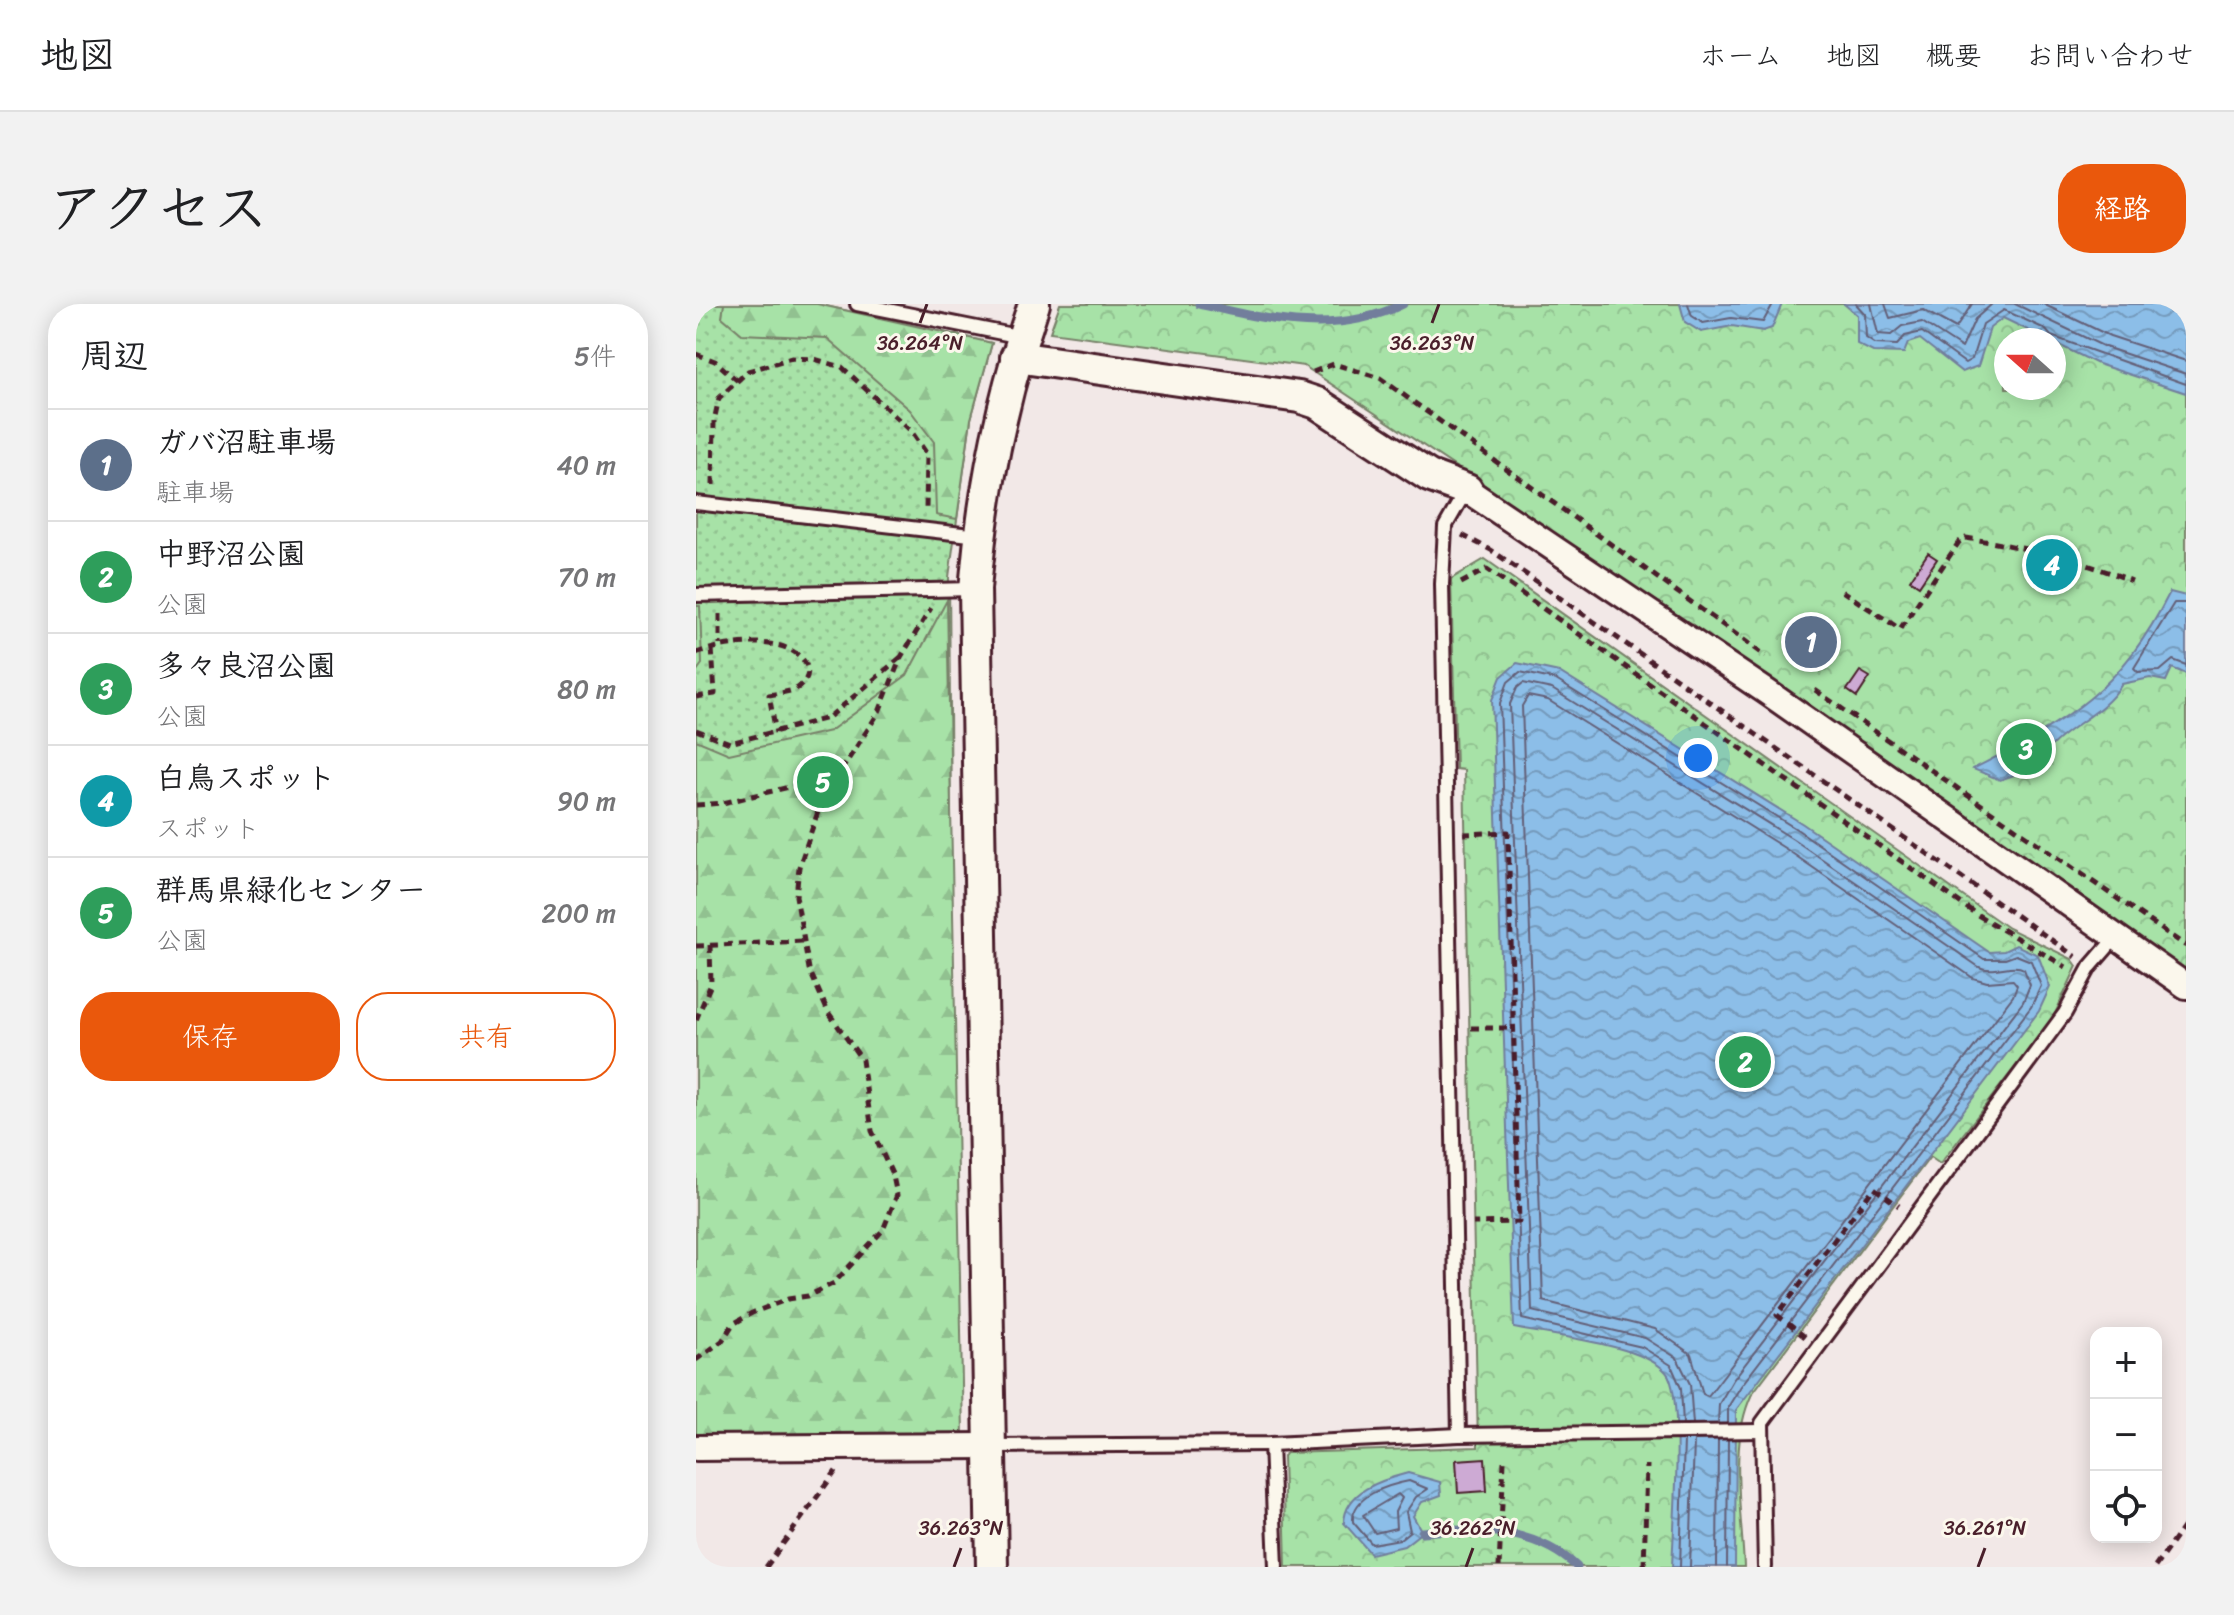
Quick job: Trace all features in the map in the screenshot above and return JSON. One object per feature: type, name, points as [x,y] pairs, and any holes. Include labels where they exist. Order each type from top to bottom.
[{"type":"street","points":[[992,1567],[975,589],[988,475],[1025,330],[1317,403],[1429,476],[1467,490],[1767,692],[2186,986]]},
{"type":"street","points":[[696,1448],[855,1444],[989,1446]]},
{"type":"lane","points":[[857,304],[1025,330]]},
{"type":"lane","points":[[1459,1435],[1442,600],[1445,527],[1451,511],[1467,490]]},
{"type":"lane","points":[[696,503],[979,536]]},
{"type":"lane","points":[[696,595],[975,589]]},
{"type":"lane","points":[[1765,1567],[1762,1431],[1767,1414],[2065,1013],[2090,967],[2116,937]]},
{"type":"lane","points":[[989,1446],[1271,1444],[1459,1435],[1762,1431]]},
{"type":"lane","points":[[1271,1444],[1276,1567]]},
{"type":"path","points":[[696,354],[715,361],[738,381]]},
{"type":"path","points":[[715,505],[714,421],[719,398],[748,371],[792,358],[842,367],[911,431],[927,454],[926,531]]},
{"type":"path","points":[[1307,374],[1334,364],[1380,378],[1766,656]]},
{"type":"path","points":[[1445,527],[1491,550],[2090,967]]},
{"type":"path","points":[[1842,591],[1900,629],[1959,542],[1966,538],[2031,548],[2087,563],[2132,581]]},
{"type":"path","points":[[1457,584],[1487,569],[1976,914],[2012,937],[2066,963],[2066,973]]},
{"type":"path","points":[[696,1360],[722,1341],[733,1324],[752,1313],[788,1299],[808,1296],[834,1283],[883,1230],[897,1195],[893,1176],[872,1131],[862,1060],[828,1012],[809,969],[796,896],[799,867],[822,800],[879,712],[901,657],[942,590]]},
{"type":"path","points":[[720,595],[720,645]]},
{"type":"path","points":[[696,653],[720,645],[775,644],[798,652],[807,663],[807,677],[798,688],[769,695],[776,733]]},
{"type":"path","points":[[696,697],[715,694],[712,648]]},
{"type":"path","points":[[696,730],[730,743],[828,718],[901,657]]},
{"type":"path","points":[[1811,687],[2186,946]]},
{"type":"path","points":[[696,805],[723,803],[836,776]]},
{"type":"path","points":[[1477,834],[1508,832],[1519,1222],[1484,1223]]},
{"type":"path","points":[[696,946],[804,941]]},
{"type":"path","points":[[696,1020],[711,984],[710,945]]},
{"type":"path","points":[[1481,1028],[1514,1028]]},
{"type":"path","points":[[1805,1337],[1777,1315],[1874,1188],[1900,1206]]},
{"type":"path","points":[[766,1567],[855,1444]]},
{"type":"path","points":[[1499,1567],[1497,1552],[1504,1461]]},
{"type":"path","points":[[1644,1567],[1647,1465]]},
{"type":"path","points":[[2155,1567],[2186,1523]]},
{"type":"path","points":[[2177,1567],[2186,1555]]},
{"type":"green space","points":[[696,304],[817,304],[992,343],[971,419],[949,577],[952,963],[696,1436]]},
{"type":"green space","points":[[724,304],[817,304],[992,343],[971,419],[957,519],[936,515],[934,442],[910,410],[827,338],[742,334],[722,317]]},
{"type":"green space","points":[[1060,304],[2186,304],[2186,972],[1610,570],[1304,366],[1050,332]]},
{"type":"green space","points":[[1485,559],[2008,928],[2072,959],[2077,966],[2053,1018],[1940,1164],[1930,1157],[1752,1394],[1740,1435],[1738,1456],[1744,1567],[1286,1567],[1283,1456],[1287,1453],[1478,1447],[1464,770],[1456,769],[1451,579]]},
{"type":"green space","points":[[947,600],[963,1435],[696,1436],[696,740],[729,754],[830,731],[907,675]]},
{"type":"green space","points":[[696,606],[700,606],[702,664],[696,672]]},
{"type":"water","points":[[1680,304],[1782,304],[1772,328],[1763,331],[1732,326],[1701,332],[1685,322]]},
{"type":"water","points":[[1844,304],[2186,304],[2186,393],[2098,364],[2066,349],[2066,328],[2024,328],[2003,318],[1990,328],[1978,366],[1962,372],[1920,339],[1908,343],[1904,353],[1873,352],[1857,344],[1857,315]]},
{"type":"water","points":[[2170,592],[2186,596],[2186,674],[2172,668],[2166,681],[2150,678],[2122,684],[2102,707],[2054,743],[2037,767],[2000,780],[1973,769],[2038,734],[2089,699],[2131,655]]},
{"type":"water","points":[[1517,663],[1559,672],[1803,824],[1989,952],[2004,951],[2016,945],[2038,955],[2050,987],[2039,1011],[1736,1410],[1735,1567],[1672,1567],[1677,1434],[1672,1385],[1666,1372],[1654,1362],[1617,1348],[1514,1328],[1492,700],[1501,677]]},
{"type":"water","points":[[1408,1473],[1440,1482],[1441,1495],[1422,1502],[1413,1516],[1422,1532],[1404,1546],[1371,1554],[1344,1523],[1346,1512],[1366,1489]]},
{"type":"building","points":[[1928,553],[1937,559],[1919,586],[1910,580]]},
{"type":"building","points":[[1860,671],[1870,677],[1857,697],[1847,690]]},
{"type":"building","points":[[1485,1458],[1487,1491],[1458,1493],[1456,1460]]},
{"type":"waterway","points":[[1199,304],[1277,320],[1327,323],[1378,314],[1403,304]]},
{"type":"waterway","points":[[1422,1532],[1484,1531],[1524,1537],[1561,1554],[1577,1567]]},
{"type":"place","name":"白鳥スポット","points":[[2052,565]]},
{"type":"place","name":"ガバ沼駐車場","points":[[1811,642]]},
{"type":"place","name":"多々良沼公園","points":[[2026,749]]},
{"type":"place","name":"群馬県緑化センター","points":[[823,782]]},
{"type":"place","name":"中野沼公園","points":[[1745,1062]]}]
